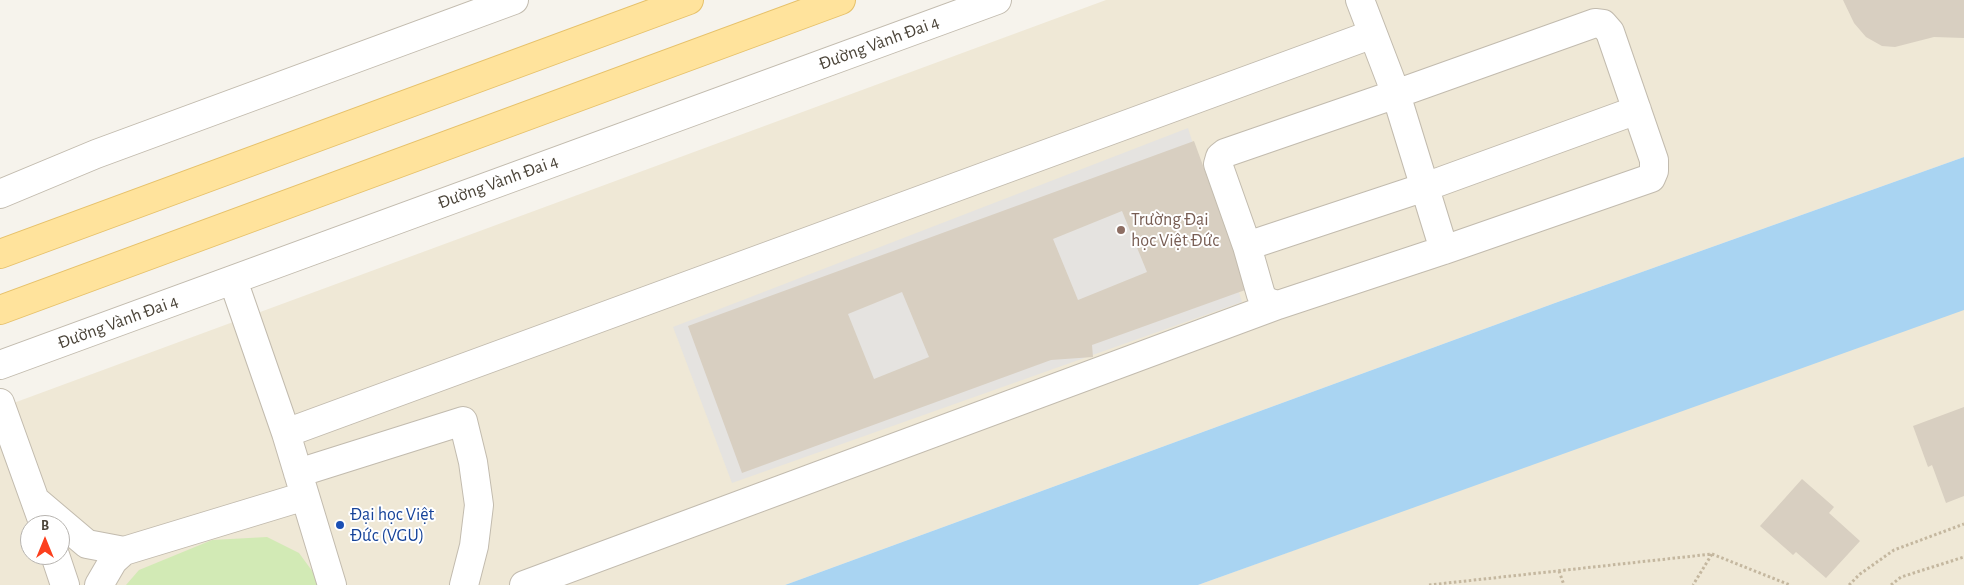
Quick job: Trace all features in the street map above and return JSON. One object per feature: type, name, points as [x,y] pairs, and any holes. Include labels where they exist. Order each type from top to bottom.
[{"type":"main road","points":[[0,254],[689,0]]},
{"type":"main road","points":[[0,310],[841,0]]},
{"type":"street","points":[[0,194],[96,154],[514,0]]},
{"type":"street","name":"Đường Vành Đai 4","points":[[0,365],[997,0]]},
{"type":"street","points":[[1360,0],[1396,94],[1444,250]]},
{"type":"street","points":[[524,585],[1278,305],[1651,178],[1654,171],[1654,160],[1610,32],[1603,24],[1595,24],[1220,157],[1218,164],[1247,246],[1261,295],[1267,302],[1278,305]]},
{"type":"street","points":[[286,433],[1373,34]]},
{"type":"street","points":[[1247,246],[1425,187],[1637,110]]},
{"type":"street","points":[[233,280],[286,433],[332,585]]},
{"type":"street","points":[[0,404],[39,512],[87,544],[124,551]]},
{"type":"street","points":[[99,585],[113,562],[124,551],[463,421],[473,462],[479,505],[474,546],[464,585]]},
{"type":"street","points":[[58,565],[65,585]]},
{"type":"path","points":[[1849,585],[1860,574],[1894,550],[1964,524]]},
{"type":"path","points":[[1693,585],[1712,554]]},
{"type":"path","points":[[1428,585],[1712,554],[1790,585]]},
{"type":"path","points":[[1891,585],[1901,577],[1964,558]]},
{"type":"path","points":[[1558,571],[1564,585]]},
{"type":"shaded area","name":"Trường Đại học Việt Đức","points":[[1106,0],[1964,0],[1964,157],[1555,303],[785,585],[0,585],[0,408]]},
{"type":"shaded area","points":[[1188,128],[1242,302],[732,483],[673,327]]},
{"type":"shaded area","points":[[1964,309],[1964,585],[1198,585],[1561,453]]},
{"type":"green space","points":[[267,537],[299,553],[318,579],[318,585],[126,585],[139,570],[212,540]]},
{"type":"water","points":[[1964,157],[1964,310],[1198,585],[785,585],[1555,303]]},
{"type":"building","points":[[1843,0],[1964,0],[1964,38],[1934,37],[1895,47],[1882,46],[1866,37],[1854,23]]},
{"type":"building","points":[[1194,141],[1248,289],[1092,345],[1093,357],[1051,360],[742,473],[688,326]],"holes":[[[1122,211],[1147,272],[1078,300],[1053,239]],[[902,292],[929,357],[874,379],[848,314]]]},
{"type":"building","points":[[1964,407],[1964,496],[1946,503],[1932,465],[1928,467],[1913,426]]},
{"type":"building","points":[[1802,479],[1834,507],[1829,513],[1860,541],[1826,578],[1796,552],[1793,555],[1760,526]]},
{"type":"place","name":"Trường Đại học Việt Đức","points":[[1121,230]]},
{"type":"place","name":"Đại học Việt Đức (VGU)","points":[[340,525]]}]
